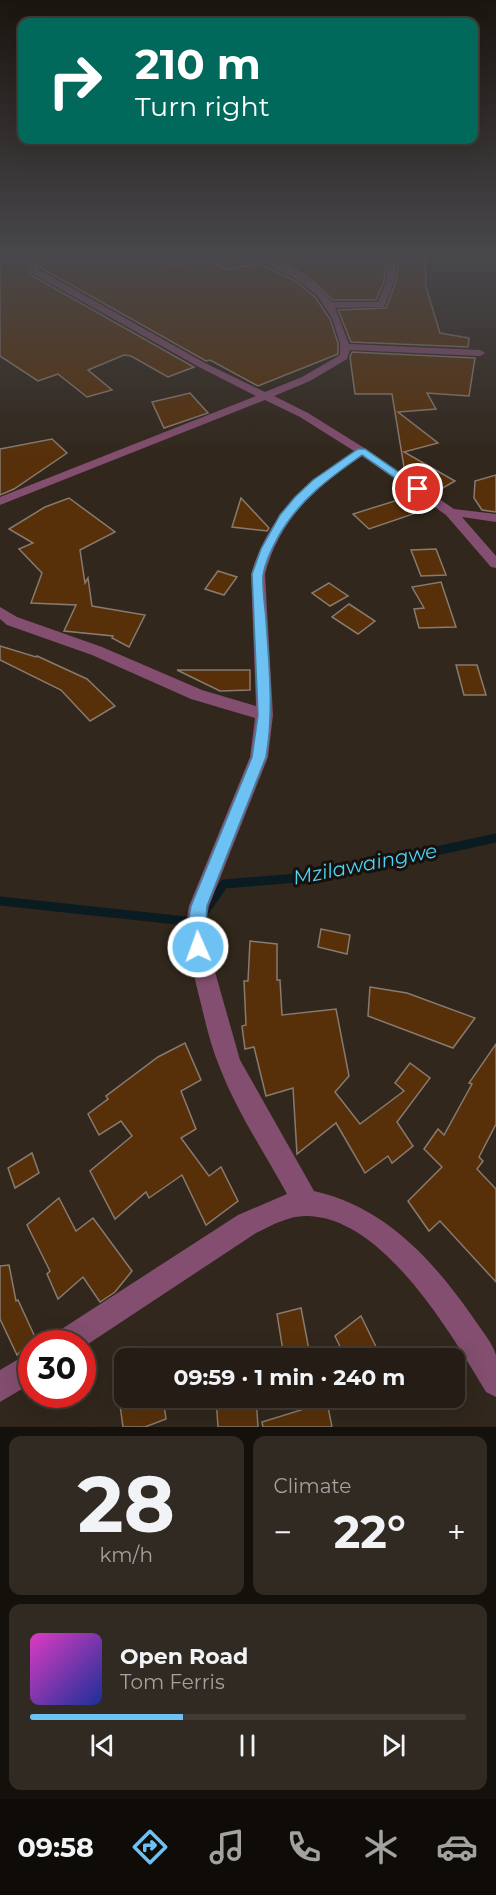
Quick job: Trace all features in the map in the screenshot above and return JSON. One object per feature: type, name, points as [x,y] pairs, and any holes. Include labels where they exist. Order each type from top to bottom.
[{"type":"street","points":[[128,324],[202,365],[304,415],[362,451],[450,513],[496,564]]},
{"type":"street","points":[[0,501],[306,379],[341,360],[346,353],[339,324]]},
{"type":"street","points":[[345,347],[480,353]]},
{"type":"street","points":[[307,1203],[244,1094],[230,1065],[221,1039],[198,947],[196,922],[199,906],[259,757],[265,715],[258,574],[260,561],[285,515],[299,499],[316,482],[362,451]]},
{"type":"street","points":[[450,513],[496,518]]},
{"type":"street","points":[[0,612],[12,621],[97,651],[198,695],[265,715]]},
{"type":"street","points":[[85,1330],[247,1224],[273,1211],[307,1203],[352,1215],[376,1229],[403,1252],[459,1320],[496,1382]]},
{"type":"street","points":[[0,1387],[18,1375]]},
{"type":"building","points":[[0,324],[117,324],[194,367],[168,377],[131,356],[124,355],[88,370],[112,390],[87,397],[58,374],[38,381],[0,356]]},
{"type":"building","points":[[140,324],[332,324],[338,343],[338,354],[258,386],[210,360],[206,361]]},
{"type":"building","points":[[344,324],[437,324],[440,333],[469,338],[468,347],[351,342]]},
{"type":"building","points":[[352,352],[475,358],[469,396],[427,393],[436,409],[398,412],[438,443],[404,452],[455,481],[434,493],[405,473],[392,394],[355,394],[350,357]]},
{"type":"building","points":[[190,393],[208,413],[164,428],[152,402]]},
{"type":"building","points":[[52,439],[67,453],[14,489],[0,495],[0,449]]},
{"type":"building","points":[[496,475],[496,512],[482,510],[474,498],[475,481]]},
{"type":"building","points":[[69,498],[115,532],[80,550],[85,583],[88,578],[92,606],[145,615],[129,647],[112,638],[113,636],[64,631],[76,605],[31,603],[42,573],[19,549],[33,543],[9,529],[45,507]]},
{"type":"building","points":[[241,498],[269,528],[267,531],[232,527]]},
{"type":"building","points":[[401,499],[416,513],[369,529],[353,514]]},
{"type":"building","points":[[436,549],[446,575],[421,576],[411,550]]},
{"type":"building","points":[[218,571],[237,577],[224,595],[205,589]]},
{"type":"building","points":[[441,582],[456,627],[419,628],[414,609],[424,608],[412,587]]},
{"type":"building","points":[[329,583],[348,596],[330,606],[312,593]]},
{"type":"building","points":[[349,604],[375,621],[358,634],[332,617]]},
{"type":"building","points":[[0,646],[37,656],[87,679],[115,706],[90,721],[61,690],[0,660]]},
{"type":"building","points":[[456,665],[477,665],[486,695],[464,695]]},
{"type":"building","points":[[177,670],[250,670],[250,690],[220,691]]},
{"type":"building","points":[[321,929],[350,935],[347,954],[318,947]]},
{"type":"building","points":[[250,941],[277,944],[277,980],[280,980],[282,1015],[336,1009],[349,1076],[335,1092],[360,1124],[404,1091],[395,1083],[410,1063],[430,1078],[397,1122],[413,1146],[392,1163],[388,1156],[365,1173],[336,1123],[297,1154],[293,1088],[266,1096],[254,1047],[245,1049],[242,1026],[246,1025],[244,981],[248,981]]},
{"type":"building","points":[[370,987],[407,993],[475,1018],[453,1048],[368,1016]]},
{"type":"building","points":[[185,1043],[201,1080],[181,1091],[196,1129],[181,1138],[209,1176],[221,1167],[238,1201],[206,1225],[182,1175],[149,1198],[146,1192],[115,1219],[90,1171],[132,1136],[121,1121],[99,1135],[88,1114],[108,1099],[106,1096],[158,1057]]},
{"type":"building","points":[[496,1044],[496,1124],[479,1157],[483,1161],[477,1169],[496,1189],[496,1282],[440,1221],[429,1231],[408,1201],[442,1167],[424,1149],[438,1129],[444,1135],[472,1084],[469,1083]]},
{"type":"building","points":[[32,1153],[39,1173],[15,1188],[8,1168]]},
{"type":"building","points":[[59,1198],[76,1231],[93,1218],[132,1271],[115,1292],[100,1302],[83,1277],[58,1299],[47,1274],[50,1271],[27,1225]]},
{"type":"building","points":[[9,1265],[16,1301],[18,1300],[32,1330],[18,1330],[17,1355],[0,1319],[0,1266]]},
{"type":"building","points":[[301,1308],[309,1348],[283,1348],[277,1314]]},
{"type":"building","points":[[361,1316],[377,1348],[341,1348],[335,1336]]},
{"type":"building","points":[[120,1408],[164,1408],[166,1419],[145,1427],[123,1427]]},
{"type":"building","points":[[217,1408],[257,1408],[258,1427],[218,1427]]},
{"type":"building","points":[[308,1408],[328,1408],[332,1427],[263,1427],[262,1422]]},
{"type":"waterway","name":"Mzilawaingwe","points":[[205,911],[224,884],[322,876],[496,838]]},
{"type":"waterway","name":"Mzilawaingwe","points":[[0,901],[195,922]]},
{"type":"route","points":[[198,947],[196,922],[199,906],[259,757],[262,741],[265,715],[258,574],[260,561],[272,536],[285,515],[316,482],[362,451],[418,489]]}]
